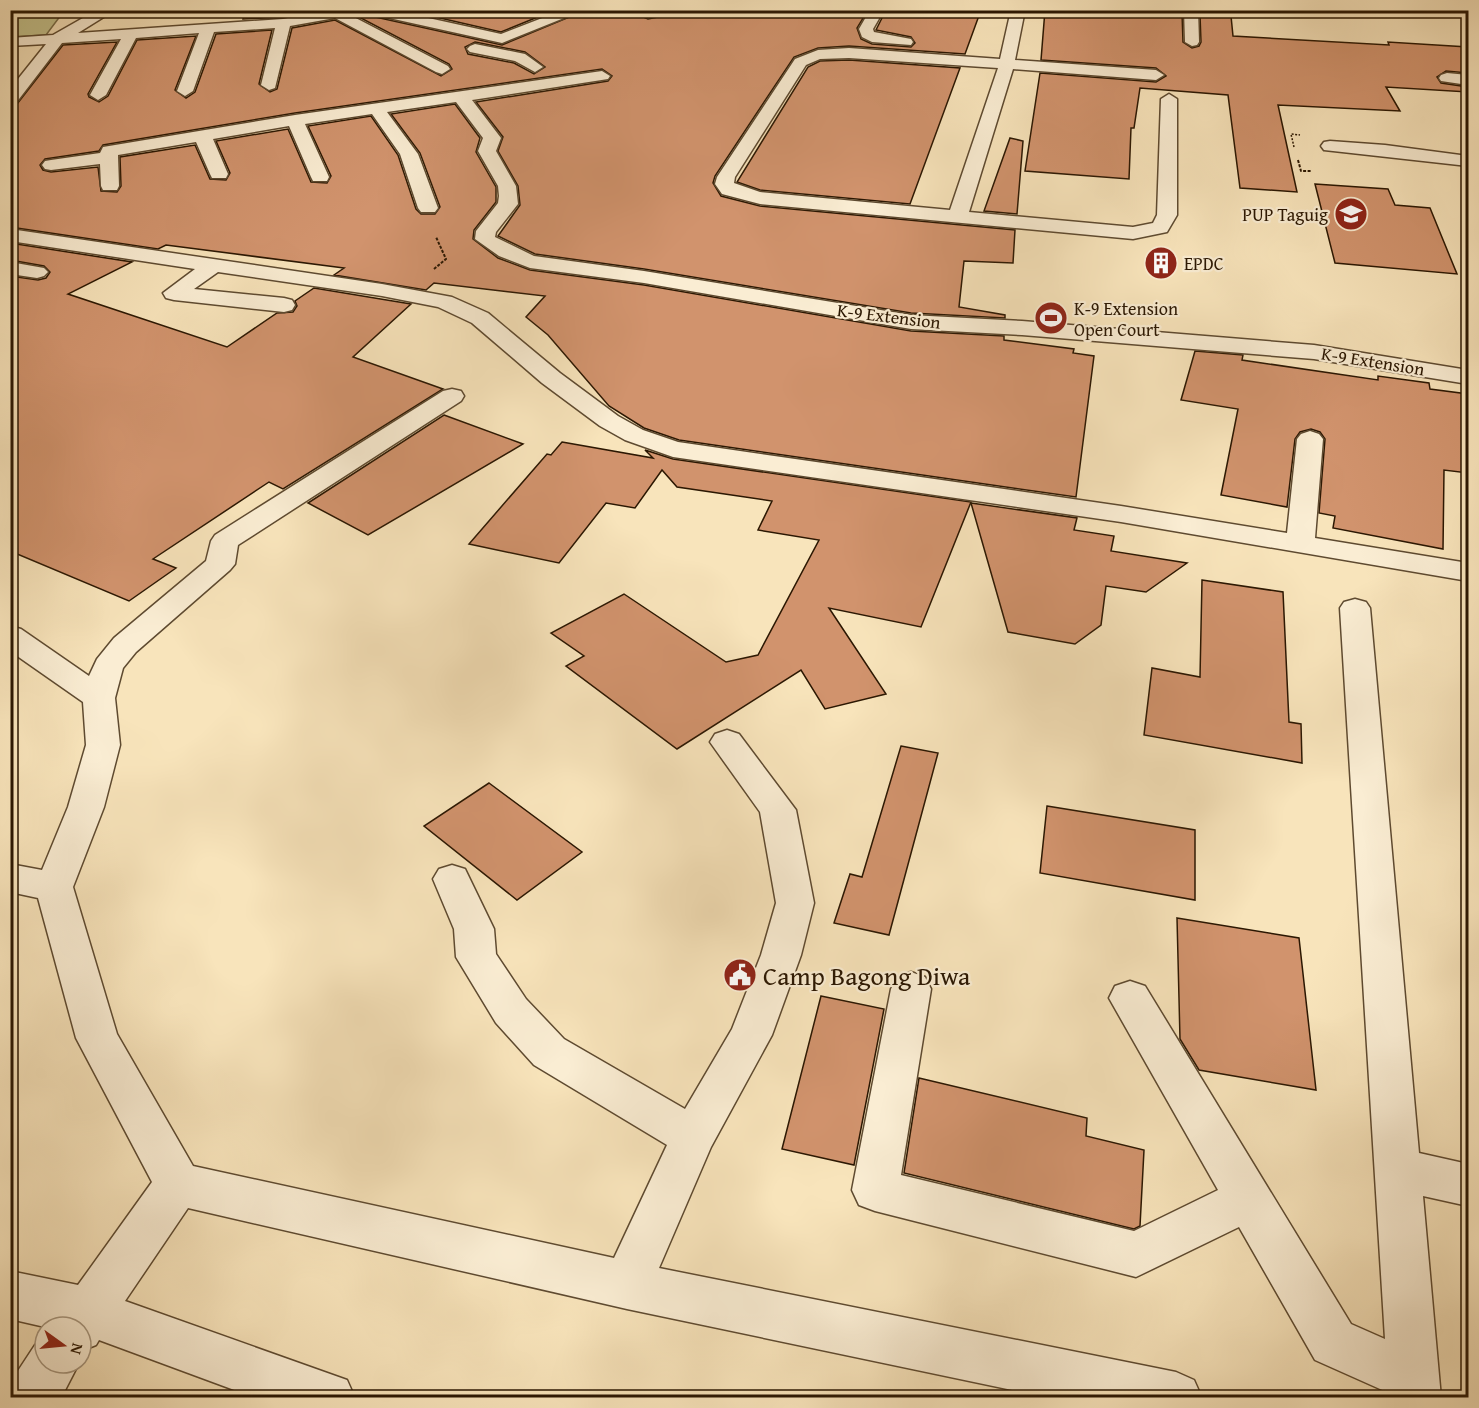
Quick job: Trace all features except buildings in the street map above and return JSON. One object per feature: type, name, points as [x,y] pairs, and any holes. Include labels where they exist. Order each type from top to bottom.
[{"type":"street","points":[[10,100],[58,38],[108,10]]},
{"type":"street","points":[[10,42],[284,23],[354,10]]},
{"type":"street","points":[[371,10],[502,39],[577,10]]},
{"type":"street","points":[[635,10],[648,13],[663,10]]},
{"type":"street","points":[[877,10],[866,29],[867,34],[872,38],[1156,75]]},
{"type":"street","points":[[957,216],[965,197],[1007,56],[1018,10]]},
{"type":"street","points":[[1191,10],[1192,42]]},
{"type":"street","points":[[338,14],[442,69]]},
{"type":"street","points":[[269,85],[284,23]]},
{"type":"street","points":[[360,27],[414,36]]},
{"type":"street","points":[[185,91],[208,29]]},
{"type":"street","points":[[98,95],[132,34]]},
{"type":"street","points":[[464,47],[520,57],[535,67]]},
{"type":"street","points":[[1007,56],[849,53],[807,58],[800,62],[726,177],[724,184],[729,190],[760,198],[1133,233],[1160,228],[1167,215],[1169,99]]},
{"type":"street","points":[[110,186],[109,151],[295,120],[602,76]]},
{"type":"street","points":[[1447,78],[1468,80]]},
{"type":"street","name":"K-9 Extension","points":[[462,97],[471,113],[489,130],[492,138],[487,151],[498,167],[509,192],[508,204],[486,231],[484,239],[530,262],[644,277],[910,322],[1022,328],[1314,352],[1468,377]]},
{"type":"street","points":[[376,108],[409,154],[428,208]]},
{"type":"street","points":[[295,120],[320,177]]},
{"type":"street","points":[[203,137],[219,174]]},
{"type":"street","points":[[1330,146],[1385,150],[1468,161]]},
{"type":"street","points":[[51,165],[109,157]]},
{"type":"street","points":[[965,197],[989,199]]},
{"type":"street","points":[[1143,213],[1167,215]]},
{"type":"street","points":[[10,235],[444,302],[480,318],[551,378],[609,421],[634,435],[673,449],[1121,514],[1468,572]]},
{"type":"street","points":[[213,266],[174,293],[284,305]]},
{"type":"street","points":[[10,268],[37,272]]},
{"type":"street","points":[[452,396],[225,542],[220,564],[125,645],[108,666],[99,698],[103,745],[86,807],[54,887],[97,1038],[177,1184],[627,1285],[1176,1398]]},
{"type":"street","points":[[1300,544],[1310,439]]},
{"type":"street","points":[[1355,609],[1414,1388]]},
{"type":"street","points":[[10,636],[99,698]]},
{"type":"street","points":[[627,1285],[693,1137],[751,1035],[781,956],[795,903],[778,810],[727,742]]},
{"type":"street","points":[[10,878],[54,887]]},
{"type":"street","points":[[452,879],[474,930],[476,957],[511,1011],[549,1052],[693,1137]]},
{"type":"street","points":[[911,989],[875,1190],[1136,1254],[1248,1199]]},
{"type":"street","points":[[1130,998],[1333,1342],[1414,1388]]},
{"type":"street","points":[[1397,1169],[1468,1185]]},
{"type":"street","points":[[86,1315],[177,1184]]},
{"type":"street","points":[[10,1295],[68,1315]]},
{"type":"street","points":[[93,1323],[328,1398]]},
{"type":"street","points":[[30,1398],[45,1375]]},
{"type":"path","points":[[403,294],[446,259],[424,209],[428,208]]},
{"type":"shaded area","points":[[11,10],[64,11],[46,35],[11,37]]},
{"type":"place","name":"PUP Taguig","points":[[1351,214]]},
{"type":"place","name":"EPDC","points":[[1161,263]]},
{"type":"place","name":"K-9 Extension Open Court","points":[[1051,318]]},
{"type":"place","name":"Camp Bagong Diwa","points":[[740,975]]}]
